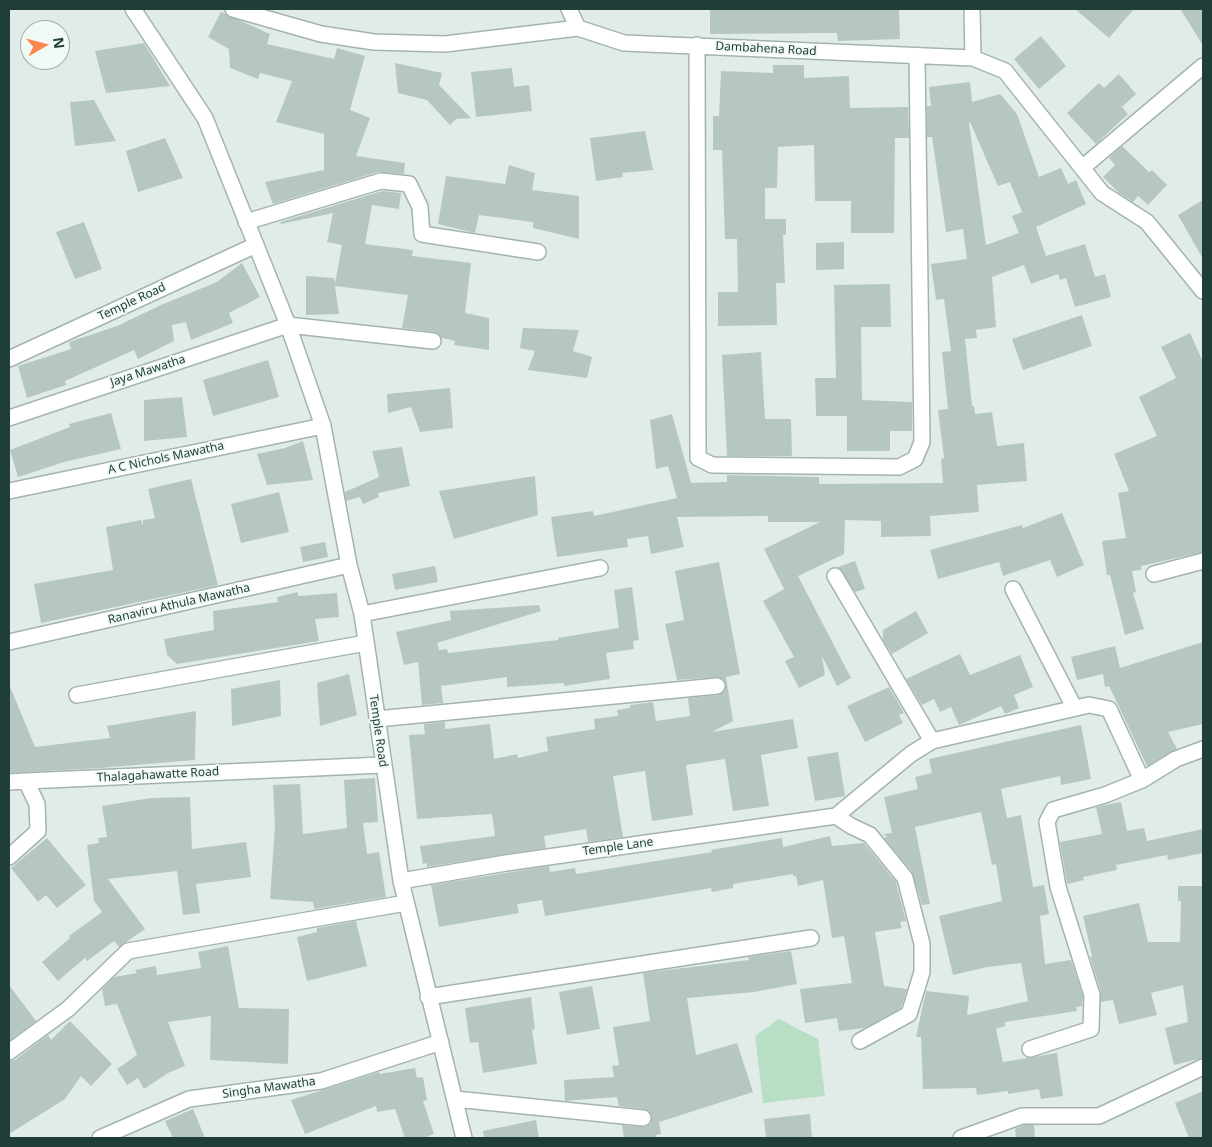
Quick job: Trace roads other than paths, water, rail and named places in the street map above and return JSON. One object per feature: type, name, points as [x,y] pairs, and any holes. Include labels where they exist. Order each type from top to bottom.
[{"type":"street","name":"Temple Road","points":[[133,9],[204,118],[288,325],[323,426],[349,565],[362,614],[382,765],[401,881],[464,1138]]},
{"type":"street","name":"Dambahena Road","points":[[233,9],[321,34],[374,42],[445,44],[578,28],[624,42],[973,58],[1005,71],[1102,193],[1146,222],[1202,287]]},
{"type":"street","points":[[569,9],[578,28]]},
{"type":"street","points":[[972,9],[973,58]]},
{"type":"street","points":[[697,46],[698,458],[712,465],[899,467],[915,459],[922,442],[917,56]]},
{"type":"street","points":[[1082,168],[1203,66]]},
{"type":"street","points":[[246,222],[381,181],[409,184],[420,207],[422,234],[538,252]]},
{"type":"street","name":"Temple Road","points":[[9,359],[256,245]]},
{"type":"street","points":[[288,325],[433,341]]},
{"type":"street","name":"Jaya Mawatha","points":[[9,418],[288,325]]},
{"type":"street","name":"A C Nichols Mawatha","points":[[9,490],[323,426]]},
{"type":"street","points":[[1154,574],[1203,561]]},
{"type":"street","name":"Ranaviru Athula Mawatha","points":[[9,642],[349,565]]},
{"type":"street","points":[[362,614],[600,568]]},
{"type":"street","points":[[835,576],[932,741]]},
{"type":"street","points":[[1013,589],[1074,707]]},
{"type":"street","points":[[77,695],[366,643]]},
{"type":"street","points":[[377,719],[717,686]]},
{"type":"street","points":[[860,1041],[909,1014],[922,972],[922,944],[906,878],[870,835],[836,816],[911,754],[932,741],[1074,707],[1090,705],[1109,709],[1142,780]]},
{"type":"street","points":[[1030,1049],[1091,1029],[1092,995],[1058,887],[1047,822],[1052,810],[1105,795],[1142,780],[1176,759],[1203,749]]},
{"type":"street","name":"Thalagahawatte Road","points":[[9,782],[382,765]]},
{"type":"street","points":[[9,857],[38,831],[36,804],[26,781]]},
{"type":"street","name":"Temple Lane","points":[[401,881],[506,863],[836,816]]},
{"type":"street","points":[[9,1052],[68,1009],[128,951],[406,903]]},
{"type":"street","points":[[428,997],[811,938]]},
{"type":"street","name":"Singha Mawatha","points":[[100,1138],[189,1099],[321,1081],[441,1042]]},
{"type":"street","points":[[961,1138],[1022,1116],[1099,1116],[1203,1067]]},
{"type":"street","points":[[455,1099],[643,1118]]}]
